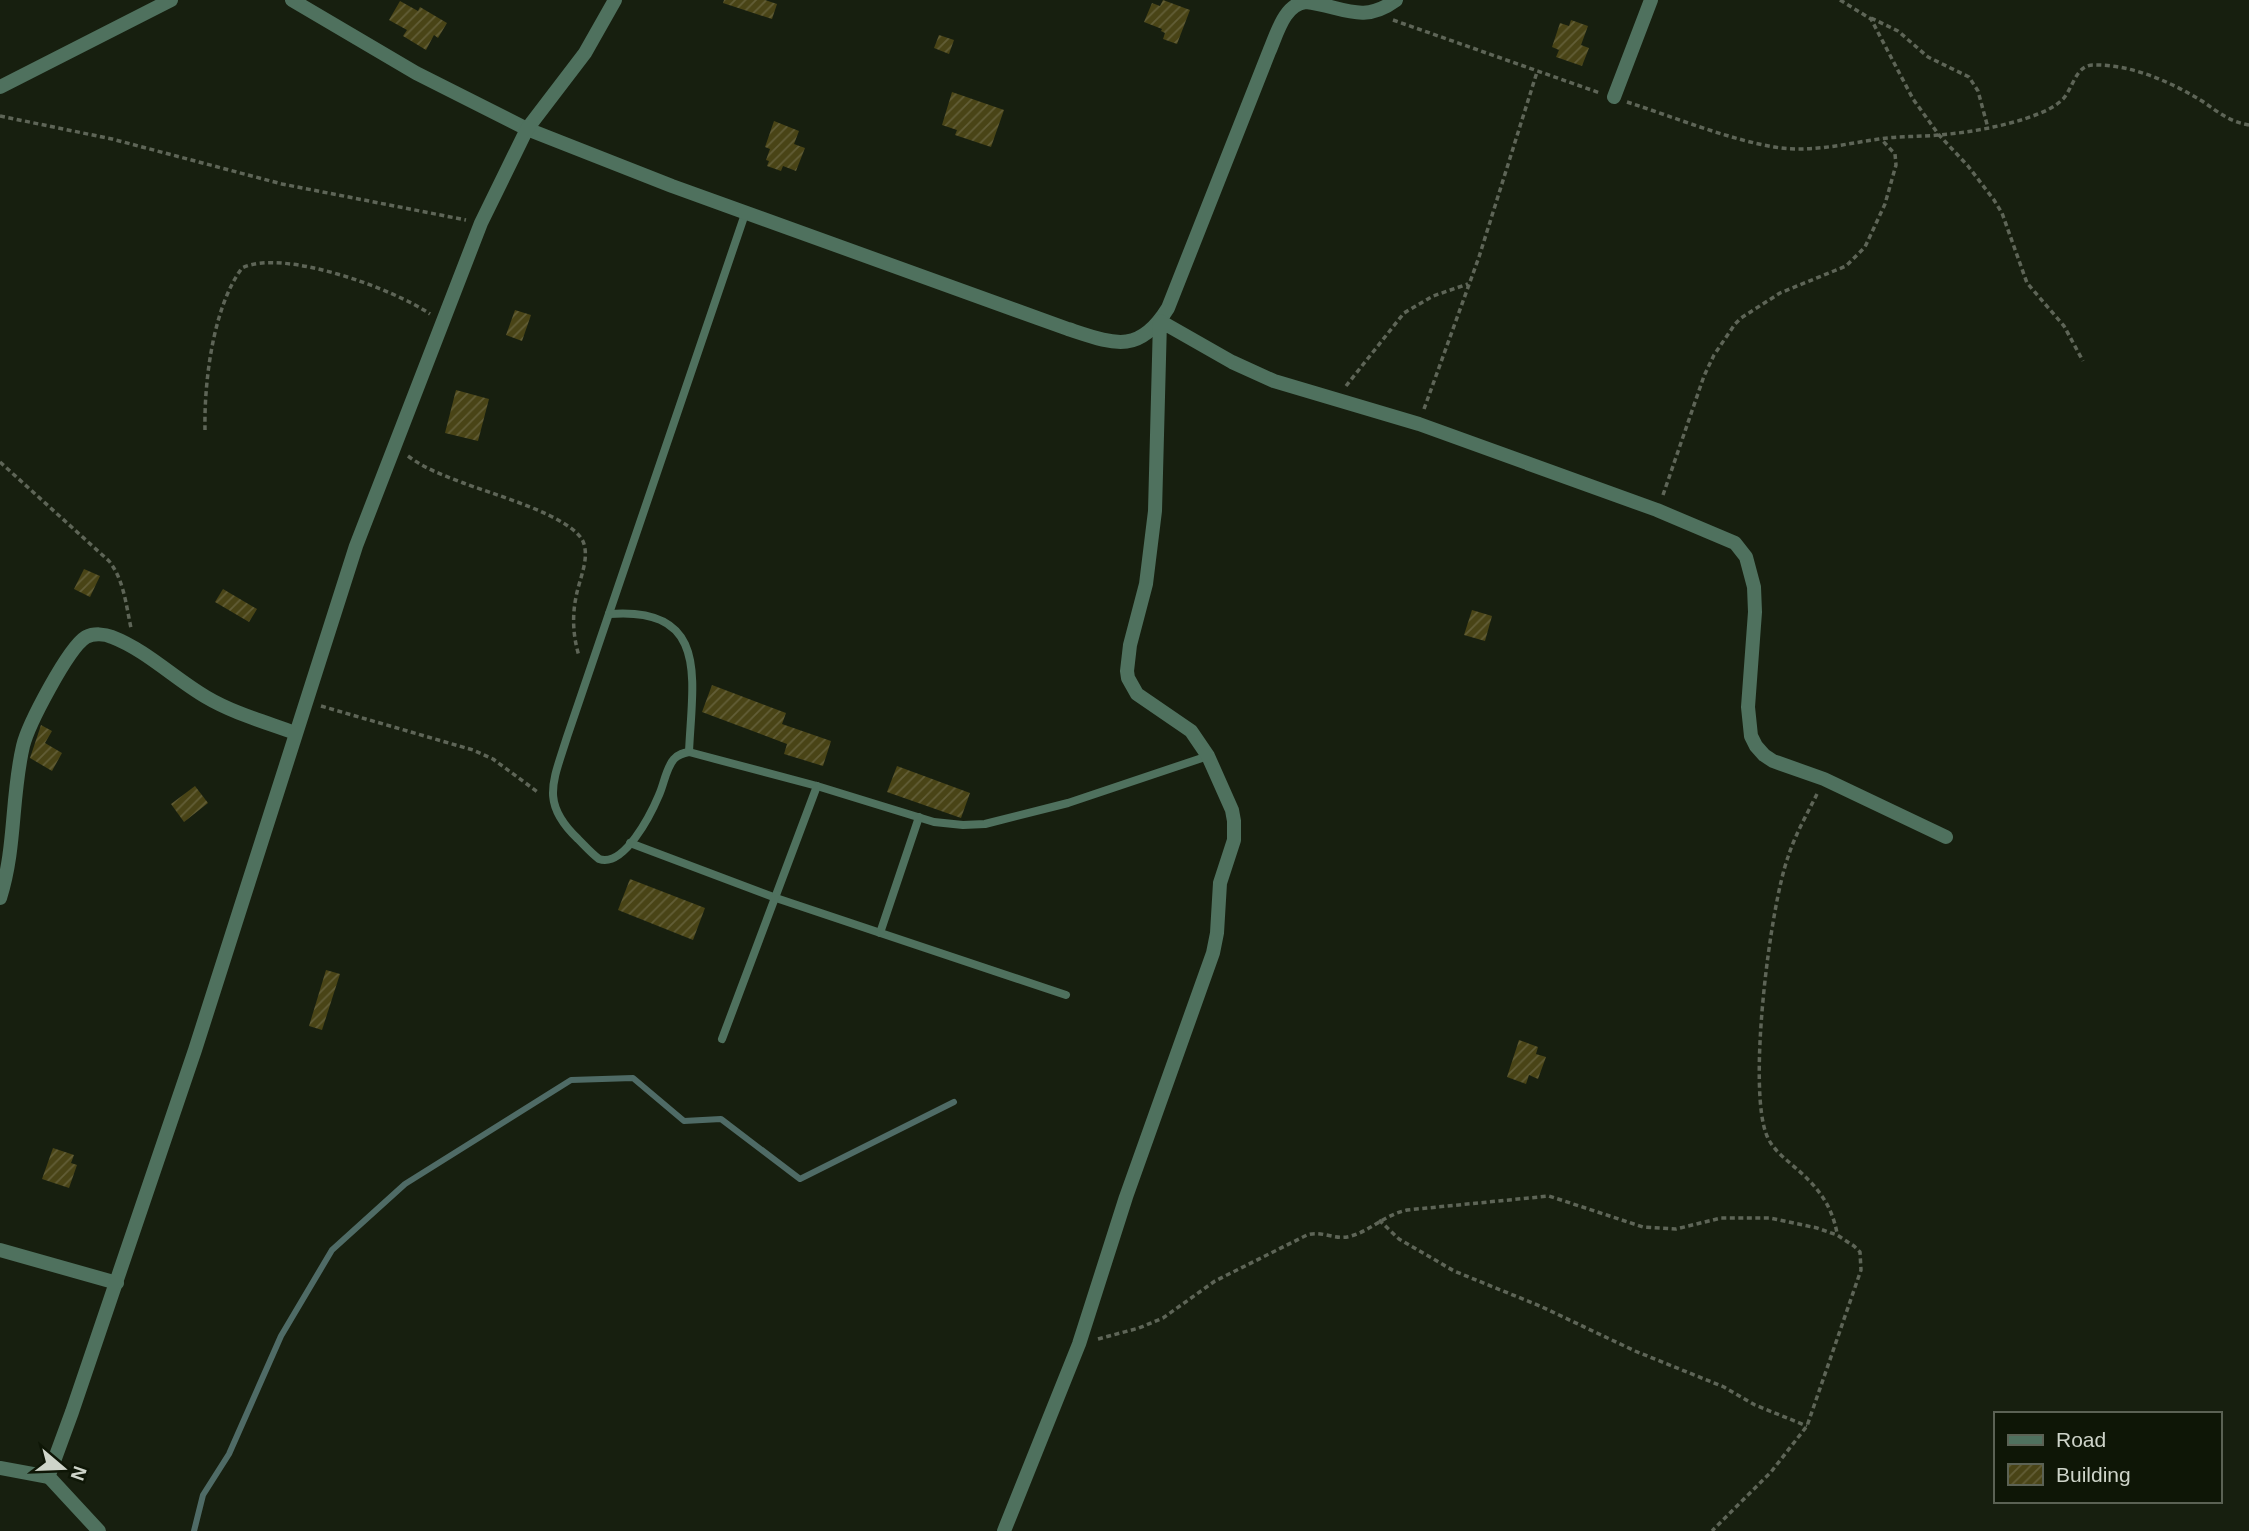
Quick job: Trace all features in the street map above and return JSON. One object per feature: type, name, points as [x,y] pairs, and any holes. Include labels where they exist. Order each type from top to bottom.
[{"type":"street","points":[[0,87],[171,0]]},
{"type":"street","points":[[292,0],[416,73],[527,129],[672,186],[1102,340],[1120,343],[1137,341],[1160,321],[1178,288],[1274,41],[1289,11],[1297,3],[1304,1],[1371,13],[1396,0]]},
{"type":"street","points":[[49,1477],[117,1283],[244,899],[356,546],[481,223],[527,129],[585,53],[615,0]]},
{"type":"street","points":[[1614,97],[1651,0]]},
{"type":"street","points":[[1160,321],[1232,362],[1274,381],[1419,424],[1728,538],[1742,549],[1754,587],[1748,708],[1751,736],[1764,755],[1773,761],[1824,779],[1946,837]]},
{"type":"street","points":[[1004,1531],[1079,1344],[1126,1197],[1213,953],[1220,883],[1233,846],[1235,831],[1231,810],[1208,756],[1191,731],[1137,694],[1128,678],[1130,645],[1146,584],[1155,511],[1160,321]]},
{"type":"street","points":[[0,898],[11,860],[15,799],[23,744],[58,675],[84,639],[92,635],[106,635],[135,649],[219,705],[295,733]]},
{"type":"street","points":[[0,1250],[117,1283]]},
{"type":"street","points":[[0,1468],[49,1477],[99,1531]]},
{"type":"lane","points":[[746,211],[559,762],[554,806],[562,823],[599,859],[606,861],[615,858],[630,843],[651,811],[672,761],[680,754],[689,752],[950,825],[985,824],[1121,787],[1208,756]]},
{"type":"lane","points":[[609,614],[629,613],[653,617],[676,630],[687,644],[692,673],[689,752]]},
{"type":"lane","points":[[722,1039],[817,786]]},
{"type":"lane","points":[[880,933],[919,817]]},
{"type":"lane","points":[[630,843],[776,898],[1066,995]]},
{"type":"path","points":[[1840,0],[1899,31],[1928,57],[1969,77],[1978,91],[1988,128]]},
{"type":"path","points":[[1371,13],[1537,72],[1770,146],[1812,149],[1988,128],[2038,114],[2056,105],[2066,95],[2082,69],[2088,65],[2130,70],[2171,83],[2228,119],[2249,125]]},
{"type":"path","points":[[1869,17],[1905,84],[1939,135],[1968,166],[1994,200],[2029,285],[2064,326],[2083,361]]},
{"type":"path","points":[[1419,424],[1469,283],[1537,72]]},
{"type":"path","points":[[0,116],[112,139],[282,184],[481,223]]},
{"type":"path","points":[[1657,510],[1704,376],[1728,332],[1741,318],[1769,299],[1846,266],[1865,247],[1885,204],[1896,165],[1895,154],[1881,139]]},
{"type":"path","points":[[205,430],[206,376],[218,328],[229,290],[238,274],[248,265],[289,265],[345,275],[412,302],[443,323]]},
{"type":"path","points":[[1337,398],[1404,313],[1433,296],[1469,283]]},
{"type":"path","points":[[394,447],[441,474],[555,517],[580,536],[586,553],[576,598],[574,636],[588,672]]},
{"type":"path","points":[[0,462],[112,565],[125,595],[135,649]]},
{"type":"path","points":[[305,701],[473,750],[493,759],[554,806]]},
{"type":"path","points":[[1824,779],[1788,857],[1778,895],[1766,985],[1760,1083],[1761,1116],[1768,1139],[1774,1149],[1814,1184],[1824,1197],[1834,1219],[1837,1235]]},
{"type":"path","points":[[1079,1344],[1139,1328],[1163,1318],[1215,1281],[1307,1235],[1319,1233],[1331,1237],[1349,1237],[1392,1213],[1407,1210],[1549,1196],[1643,1227],[1676,1229],[1721,1218],[1738,1217],[1780,1220],[1837,1235],[1860,1252],[1861,1270],[1807,1426],[1771,1472],[1712,1531]]},
{"type":"path","points":[[1379,1220],[1399,1239],[1454,1271],[1550,1310],[1647,1356],[1724,1387],[1755,1405],[1807,1426]]},
{"type":"building","points":[[724,0],[765,0],[777,4],[772,19],[723,3]]},
{"type":"building","points":[[1163,0],[1190,10],[1177,44],[1163,39],[1165,33],[1162,29],[1144,22],[1152,3],[1160,6]]},
{"type":"building","points":[[400,1],[418,11],[420,7],[447,23],[438,38],[434,35],[426,50],[403,36],[407,30],[389,20]]},
{"type":"building","points":[[1571,20],[1588,26],[1581,45],[1589,48],[1582,66],[1556,57],[1559,50],[1552,47],[1560,23],[1569,26]]},
{"type":"building","points":[[939,35],[954,40],[949,54],[934,48]]},
{"type":"building","points":[[952,92],[1004,110],[991,147],[955,135],[957,130],[942,125]]},
{"type":"building","points":[[774,121],[799,131],[794,144],[805,148],[796,171],[783,166],[781,171],[767,166],[770,149],[765,147]]},
{"type":"building","points":[[515,310],[531,315],[522,341],[506,335]]},
{"type":"building","points":[[456,390],[489,399],[478,441],[445,433]]},
{"type":"building","points":[[84,569],[100,576],[90,597],[74,589]]},
{"type":"building","points":[[223,589],[257,609],[249,622],[215,602]]},
{"type":"building","points":[[1472,610],[1492,616],[1485,641],[1464,635]]},
{"type":"building","points":[[712,685],[786,713],[782,724],[831,741],[823,766],[784,754],[787,744],[702,712]]},
{"type":"building","points":[[41,725],[52,731],[45,743],[62,753],[52,771],[30,758]]},
{"type":"building","points":[[897,766],[970,793],[961,818],[887,792]]},
{"type":"building","points":[[195,786],[208,803],[184,822],[171,804]]},
{"type":"building","points":[[630,879],[705,908],[693,940],[618,910]]},
{"type":"building","points":[[326,970],[340,974],[322,1030],[309,1026]]},
{"type":"building","points":[[1519,1040],[1538,1047],[1536,1054],[1546,1057],[1538,1079],[1529,1075],[1526,1084],[1507,1077]]},
{"type":"building","points":[[53,1148],[74,1155],[71,1163],[77,1165],[69,1188],[42,1179]]},
{"type":"waterway","points":[[194,1531],[203,1495],[229,1454],[281,1336],[332,1250],[405,1184],[571,1080],[633,1078],[684,1121],[721,1119],[800,1179],[954,1102]]}]
